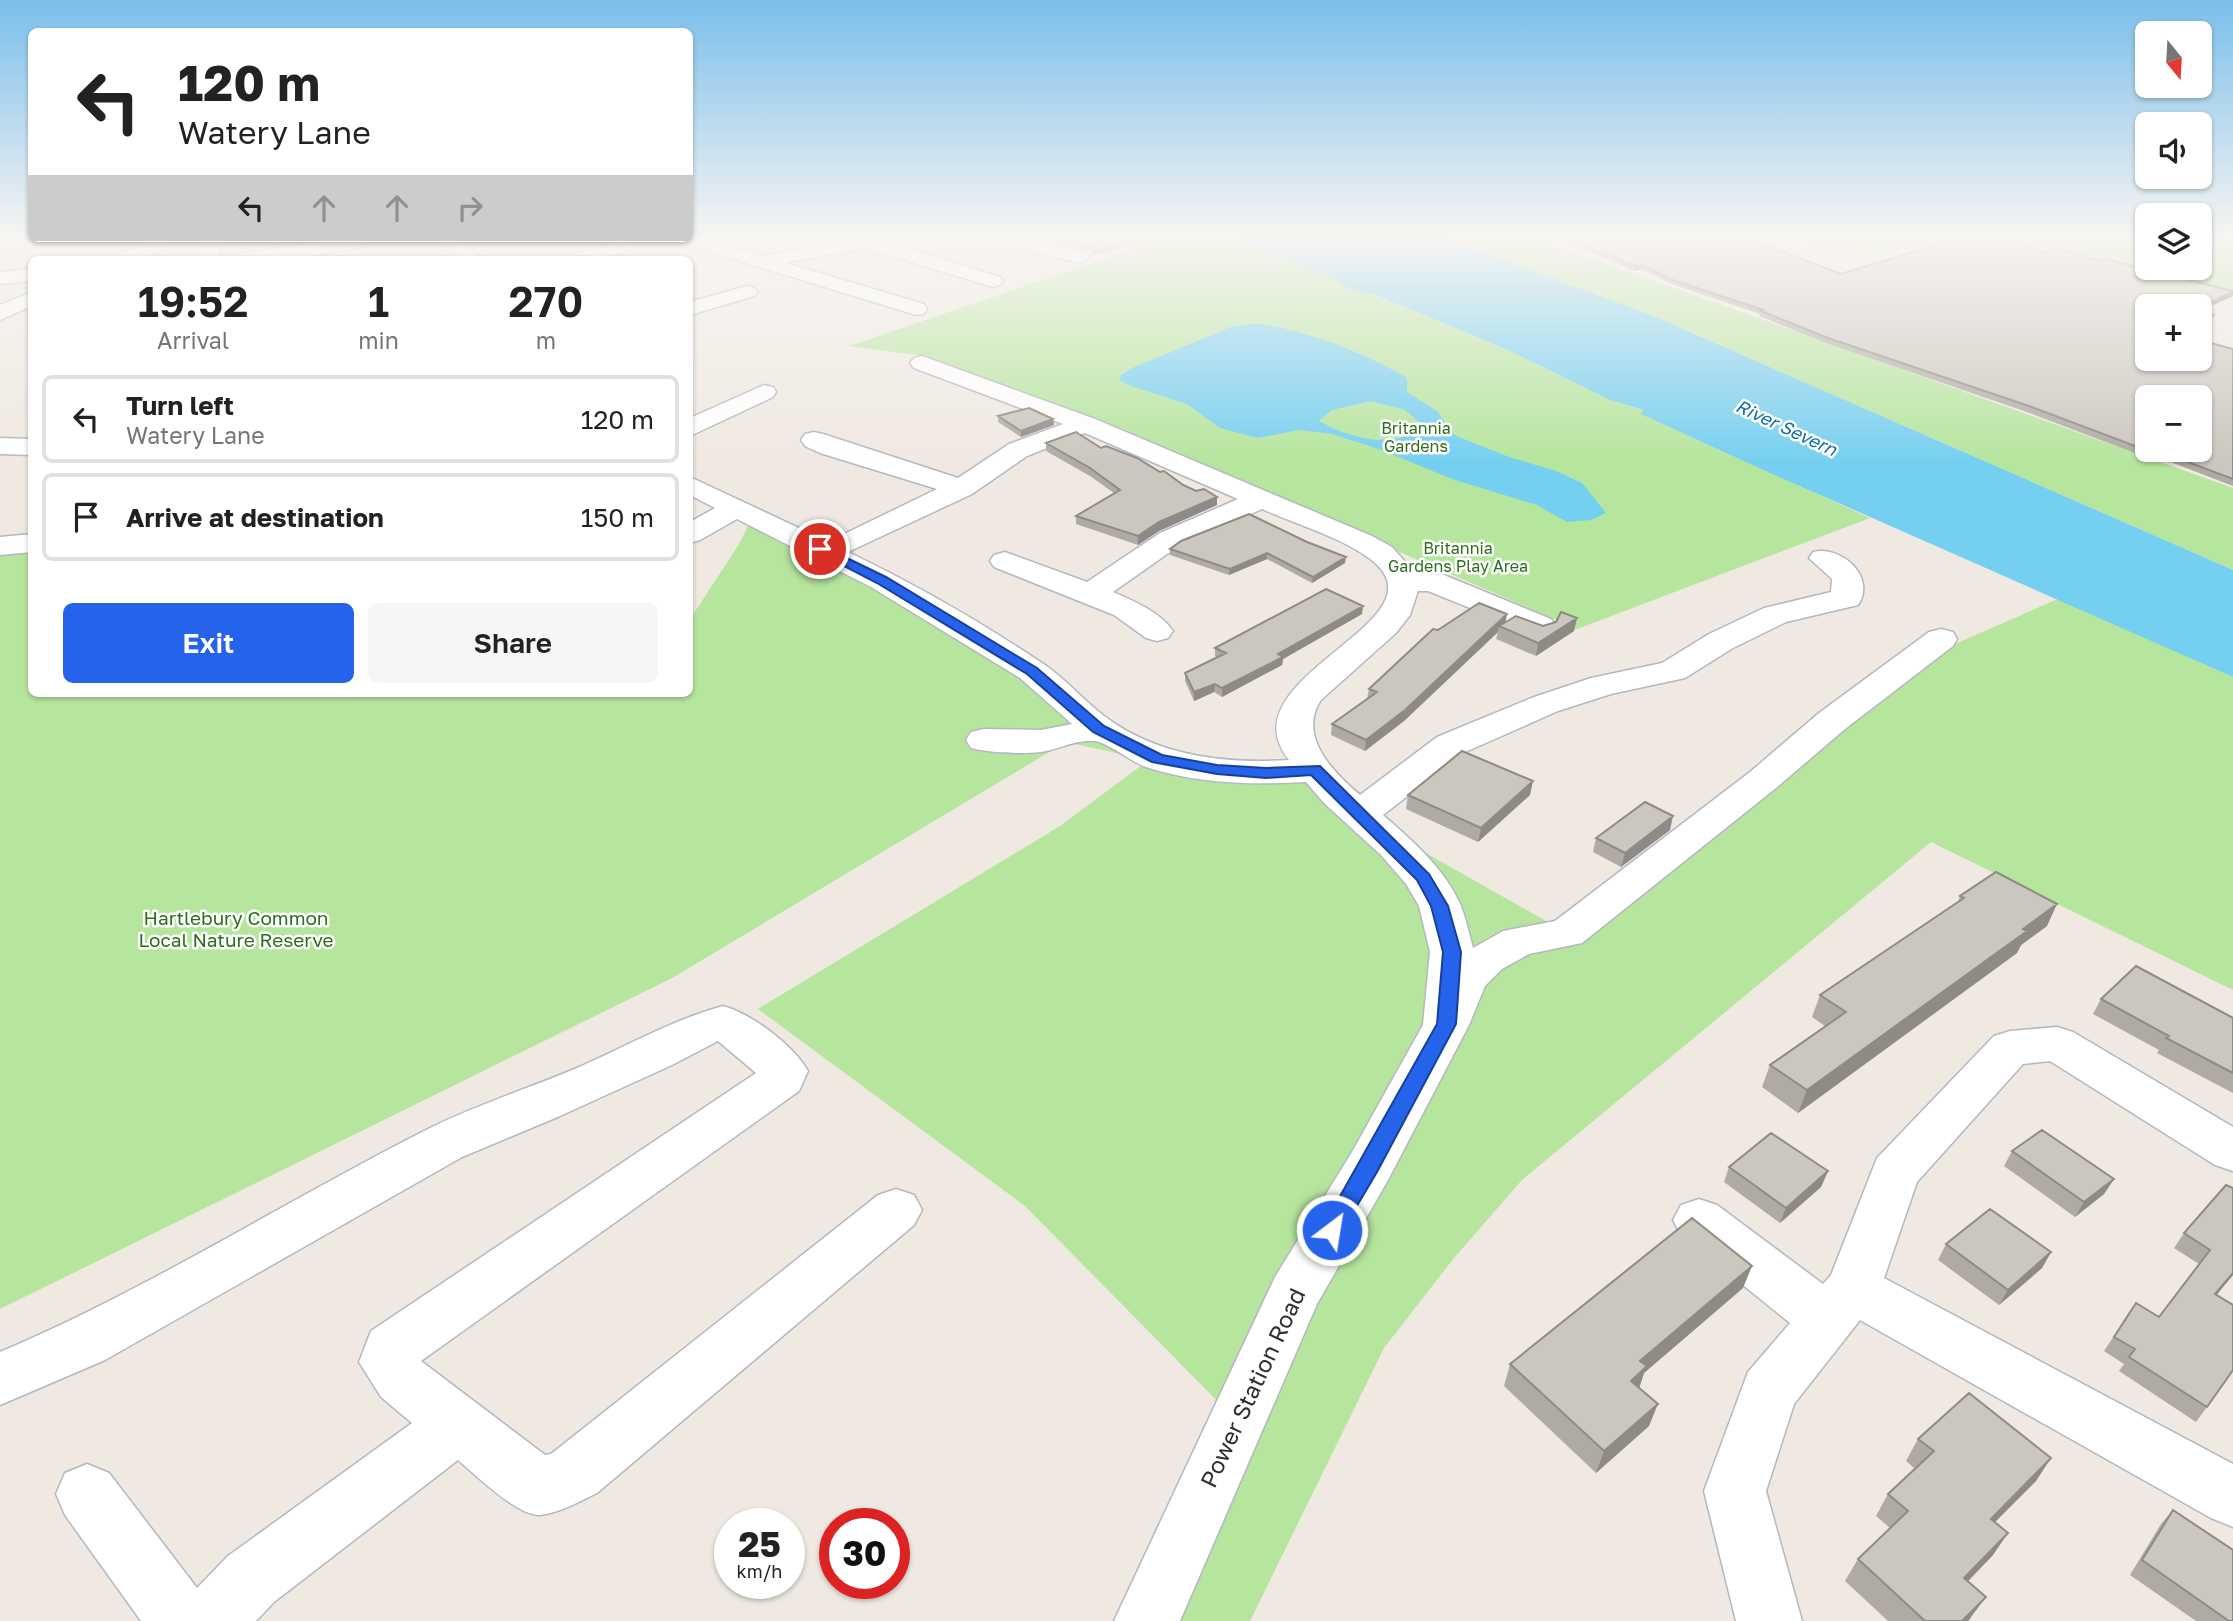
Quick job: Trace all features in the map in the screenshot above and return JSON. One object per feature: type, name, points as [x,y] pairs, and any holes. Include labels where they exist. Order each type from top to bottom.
[{"type":"street","points":[[0,319],[13,321],[15,325],[0,332]]},
{"type":"street","points":[[922,363],[1086,424],[1362,542],[1381,553],[1399,572],[1402,581],[1403,588],[1394,615],[1308,693],[1294,712],[1296,745],[1315,770]]},
{"type":"street","points":[[693,427],[764,392]]},
{"type":"street","points":[[962,488],[927,491],[840,535],[907,493],[962,488],[1018,450],[1086,424]]},
{"type":"street","points":[[814,440],[927,491]]},
{"type":"street","points":[[0,446],[28,447]]},
{"type":"street","points":[[693,486],[882,580],[1032,671],[1099,729],[1157,759],[1217,770],[1266,773],[1315,770]]},
{"type":"street","points":[[1092,593],[1170,539],[1262,499]]},
{"type":"street","points":[[693,532],[736,508]]},
{"type":"street","points":[[0,546],[28,543]]},
{"type":"street","points":[[1359,815],[1450,745],[1546,704],[1603,685],[1673,671],[1721,641],[1775,615],[1847,598],[1847,576],[1824,558]]},
{"type":"street","points":[[1004,561],[1125,608],[1157,631]]},
{"type":"street","points":[[1402,581],[1433,582],[1540,626]]},
{"type":"street","points":[[1446,1024],[1466,978],[1487,959],[1518,941],[1567,933],[1763,779],[1832,721],[1941,639]]},
{"type":"street","points":[[984,740],[1041,741],[1099,729]]},
{"type":"street","name":"Power Station Road","points":[[1147,1621],[1294,1294],[1370,1166],[1446,1024],[1452,952],[1440,906],[1423,877],[1395,846],[1359,815],[1315,770]]},
{"type":"street","points":[[0,1379],[85,1342],[183,1290],[444,1143],[556,1098],[656,1053],[706,1027],[723,1022],[784,1071],[782,1079],[391,1349],[388,1362],[401,1379],[537,1486],[553,1483],[576,1473],[896,1210]]},
{"type":"street","points":[[1769,1621],[1735,1491],[1769,1391],[1841,1304],[1895,1172],[2010,1048],[2057,1044],[2233,1151]]},
{"type":"street","points":[[1699,1220],[1841,1304],[2233,1497]]},
{"type":"street","points":[[211,1621],[251,1579],[458,1424]]},
{"type":"street","points":[[88,1494],[181,1621]]},
{"type":"green space","name":"Britannia Gardens","points":[[947,313],[1419,313],[1510,351],[1610,400],[1644,411],[1642,414],[1870,518],[1577,629],[1100,422],[1017,395],[924,356],[849,346]]},
{"type":"green space","points":[[1645,313],[1743,313],[2135,453],[2135,462],[2160,462],[2233,488],[2233,570]]},
{"type":"green space","name":"Hartlebury Common Local Nature Reserve","points":[[753,516],[1158,759],[1315,770],[1359,815],[1567,933],[1941,639],[1955,644],[2058,599],[2233,677],[2233,990],[1931,842],[1522,1180],[1454,1258],[1384,1348],[1250,1621],[1147,1621],[1236,1420],[1025,1206],[758,1009],[1060,826],[1142,765],[1116,753],[1066,742],[672,978],[0,1309],[0,550],[28,549],[28,697],[693,697],[693,614],[738,546]]},
{"type":"water","name":"River Severn","points":[[1419,313],[1645,313],[2233,570],[2233,677],[1768,472],[1641,414],[1643,410],[1610,400],[1510,351]]},
{"type":"water","points":[[1254,324],[1291,330],[1374,360],[1407,378],[1407,392],[1437,411],[1454,435],[1509,457],[1556,471],[1582,483],[1606,513],[1591,520],[1567,522],[1537,505],[1452,479],[1382,450],[1332,434],[1299,430],[1258,438],[1220,428],[1187,404],[1119,380],[1121,375],[1132,368],[1231,327]],"holes":[[[1371,401],[1405,410],[1425,427],[1412,434],[1385,440],[1345,433],[1319,421],[1332,410]]]},
{"type":"building","points":[[1765,313],[2135,313],[2135,371],[2212,371],[2212,343],[2233,349],[2233,479],[2188,462],[2212,462],[2212,385],[2135,385],[2135,446],[2029,406],[1828,338]]},
{"type":"building","points":[[1029,408],[1053,419],[1021,431],[998,416]]},
{"type":"building","points":[[1076,432],[1101,448],[1106,446],[1137,458],[1160,472],[1164,471],[1183,485],[1196,491],[1204,489],[1217,497],[1159,522],[1138,536],[1076,516],[1120,490],[1090,468],[1046,443]]},
{"type":"building","points":[[1249,514],[1346,557],[1313,577],[1267,553],[1230,569],[1170,549],[1181,541]]},
{"type":"building","points":[[1326,589],[1363,606],[1278,654],[1283,657],[1222,688],[1215,684],[1194,692],[1185,673],[1226,653],[1215,648]]},
{"type":"building","points":[[1479,603],[1507,614],[1405,710],[1366,740],[1332,724],[1377,692],[1369,689],[1433,629],[1438,630]]},
{"type":"building","points":[[1561,612],[1577,618],[1538,643],[1499,626],[1516,616],[1543,626],[1556,622]]},
{"type":"building","points":[[1462,751],[1533,781],[1481,828],[1408,795]]},
{"type":"building","points":[[1645,802],[1673,816],[1625,853],[1596,838]]},
{"type":"building","points":[[1996,872],[2057,904],[2023,929],[2027,931],[1807,1090],[1770,1065],[1846,1012],[1820,995],[1964,898],[1960,896]]},
{"type":"building","points":[[2136,966],[2233,1018],[2233,1073],[2166,1038],[2169,1036],[2101,999]]},
{"type":"building","points":[[2042,1130],[2114,1179],[2084,1202],[2012,1151]]},
{"type":"building","points":[[1771,1133],[1828,1171],[1786,1208],[1729,1167]]},
{"type":"building","points":[[2226,1185],[2233,1188],[2233,1273],[2215,1294],[2233,1305],[2233,1370],[2207,1407],[2129,1357],[2135,1349],[2114,1337],[2136,1303],[2159,1317],[2210,1250],[2184,1233]]},
{"type":"building","points":[[1990,1209],[2051,1252],[2008,1290],[1946,1244]]},
{"type":"building","points":[[1692,1218],[1752,1266],[1640,1361],[1647,1366],[1631,1381],[1658,1404],[1604,1451],[1510,1364]]},
{"type":"building","points":[[1969,1393],[2051,1458],[1991,1519],[2008,1533],[1964,1578],[1986,1597],[1962,1621],[1925,1621],[1858,1559],[1908,1511],[1888,1494],[1934,1451],[1918,1439]]},
{"type":"building","points":[[2173,1510],[2233,1550],[2233,1621],[2229,1621],[2142,1560]]},
{"type":"route","points":[[820,549],[882,580],[1032,671],[1099,729],[1157,759],[1217,770],[1266,773],[1315,770],[1359,815],[1395,846],[1423,877],[1440,906],[1452,952],[1446,1024],[1370,1166],[1332,1230]]},
{"type":"park label","name":"Britannia Gardens Play Area","points":[[1458,557]]}]
